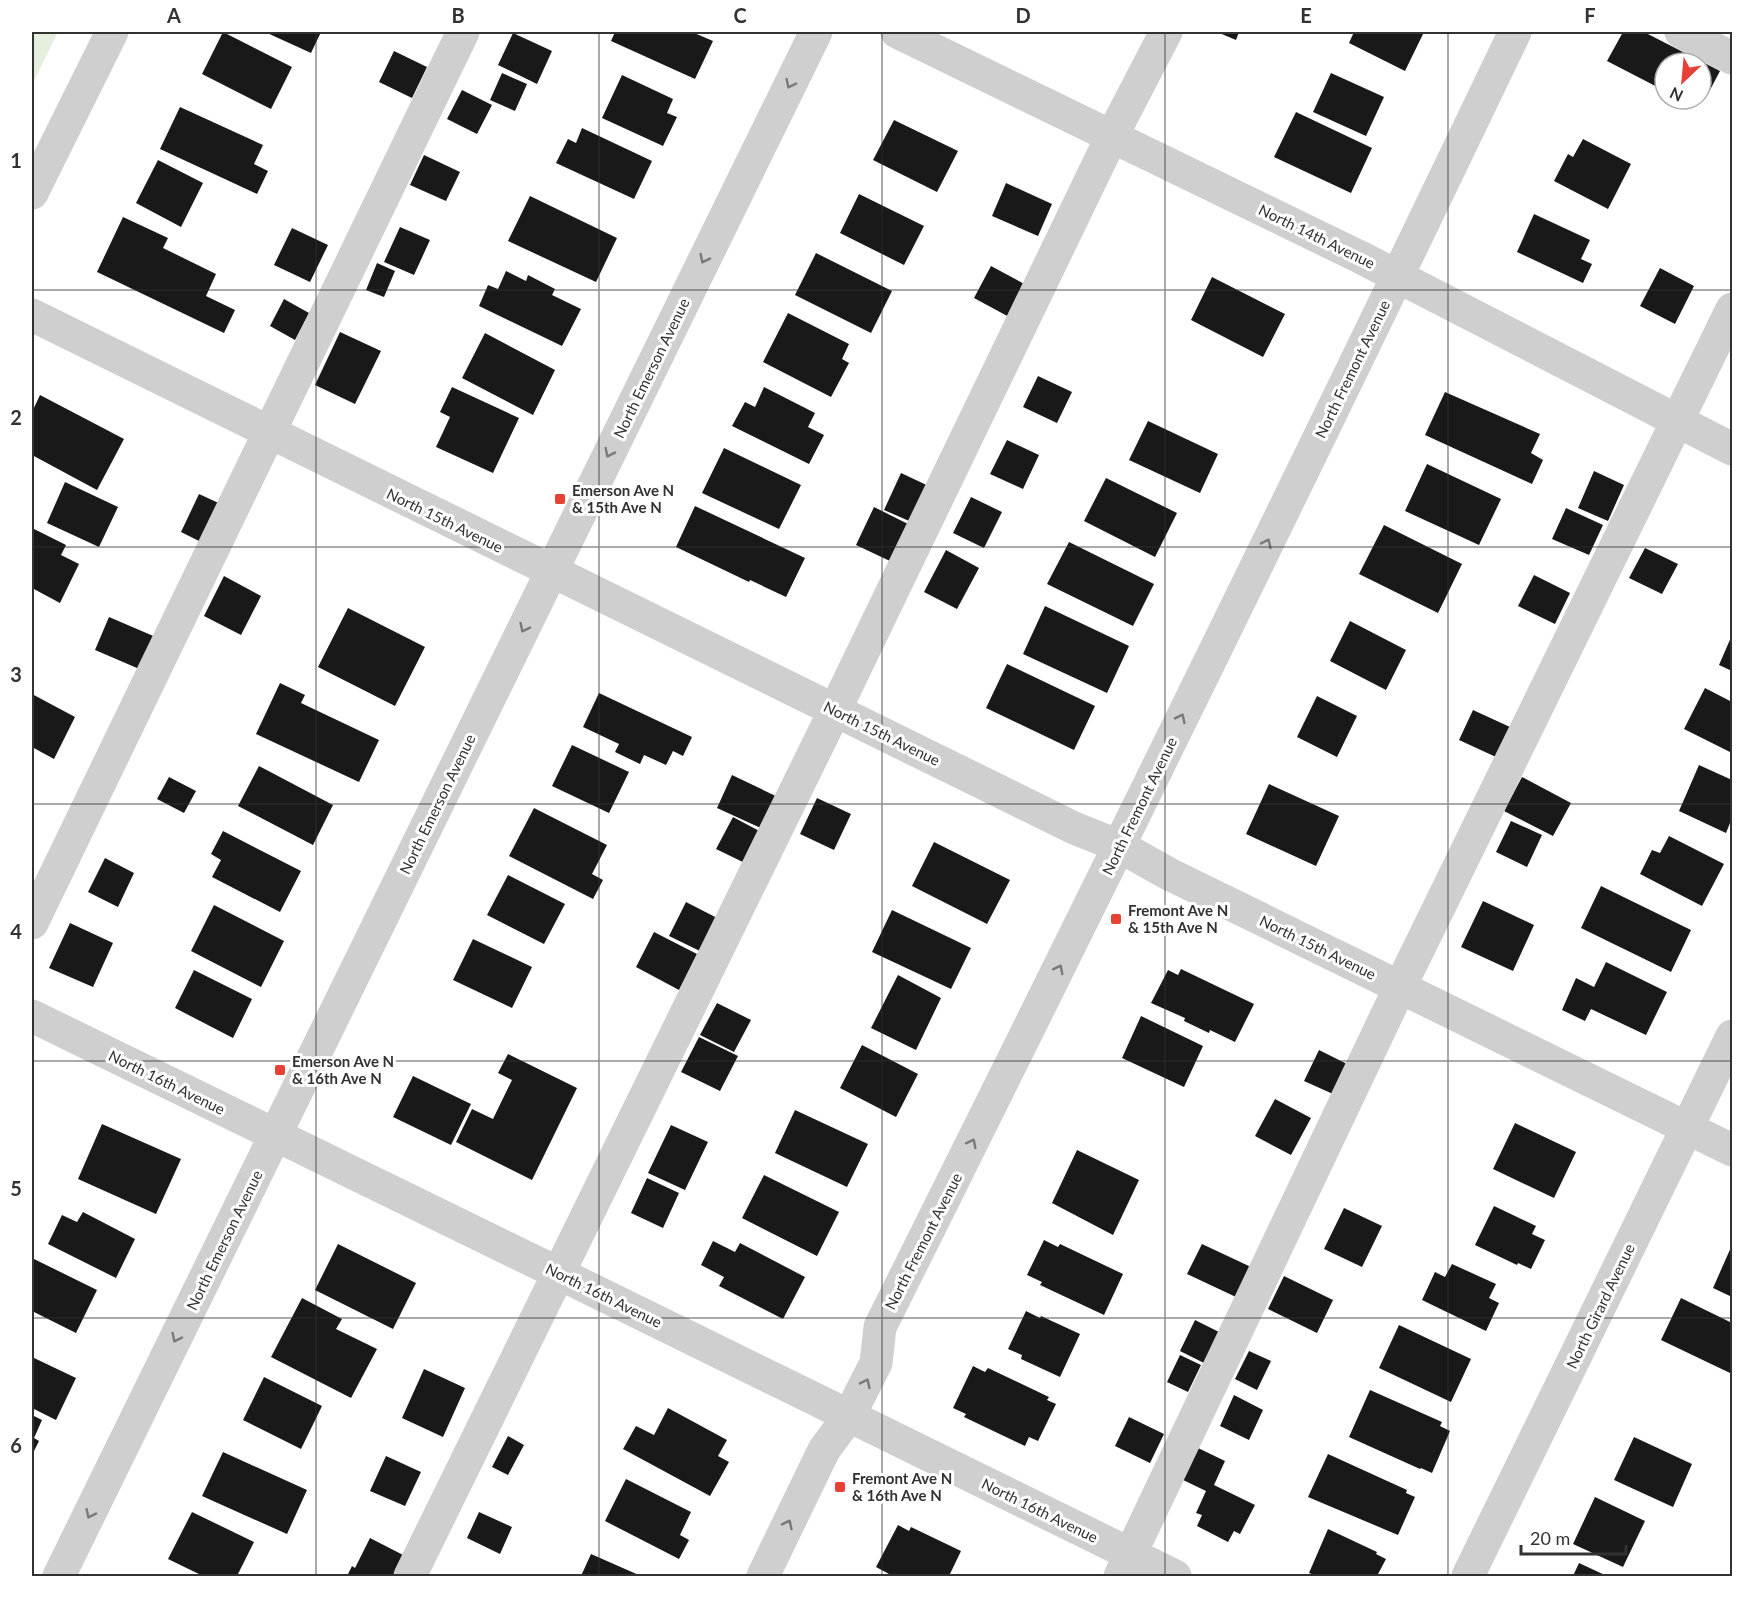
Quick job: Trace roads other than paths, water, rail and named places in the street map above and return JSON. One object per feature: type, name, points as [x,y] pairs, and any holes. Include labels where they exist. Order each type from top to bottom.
[{"type":"street","points":[[32,193],[112,32]]},
{"type":"street","points":[[32,923],[268,432],[464,32]]},
{"type":"street","name":"North Emerson Avenue","points":[[59,1576],[816,32]]},
{"type":"street","name":"North 14th Avenue","points":[[897,32],[1398,277],[1732,449]]},
{"type":"street","points":[[410,1576],[835,710],[1113,136],[1166,32]]},
{"type":"street","name":"North Fremont Avenue","points":[[763,1576],[824,1450],[849,1416],[876,1363],[880,1327],[1119,846],[1398,277],[1515,32]]},
{"type":"street","points":[[1681,32],[1732,58]]},
{"type":"street","points":[[1125,1566],[1400,987],[1732,309]]},
{"type":"street","name":"North 15th Avenue","points":[[32,315],[1074,828],[1119,846],[1169,874],[1732,1150]]},
{"type":"street","name":"North 16th Avenue","points":[[32,1016],[849,1416],[1125,1566],[1175,1576]]},
{"type":"street","name":"North Girard Avenue","points":[[1468,1576],[1732,1036]]},
{"type":"place","name":"Emerson Ave N & 15th Ave N","points":[[560,499]]},
{"type":"place","name":"Fremont Ave N & 15th Ave N","points":[[1116,919]]},
{"type":"place","name":"Emerson Ave N & 16th Ave N","points":[[280,1070]]},
{"type":"place","name":"Fremont Ave N & 16th Ave N","points":[[840,1487]]}]
